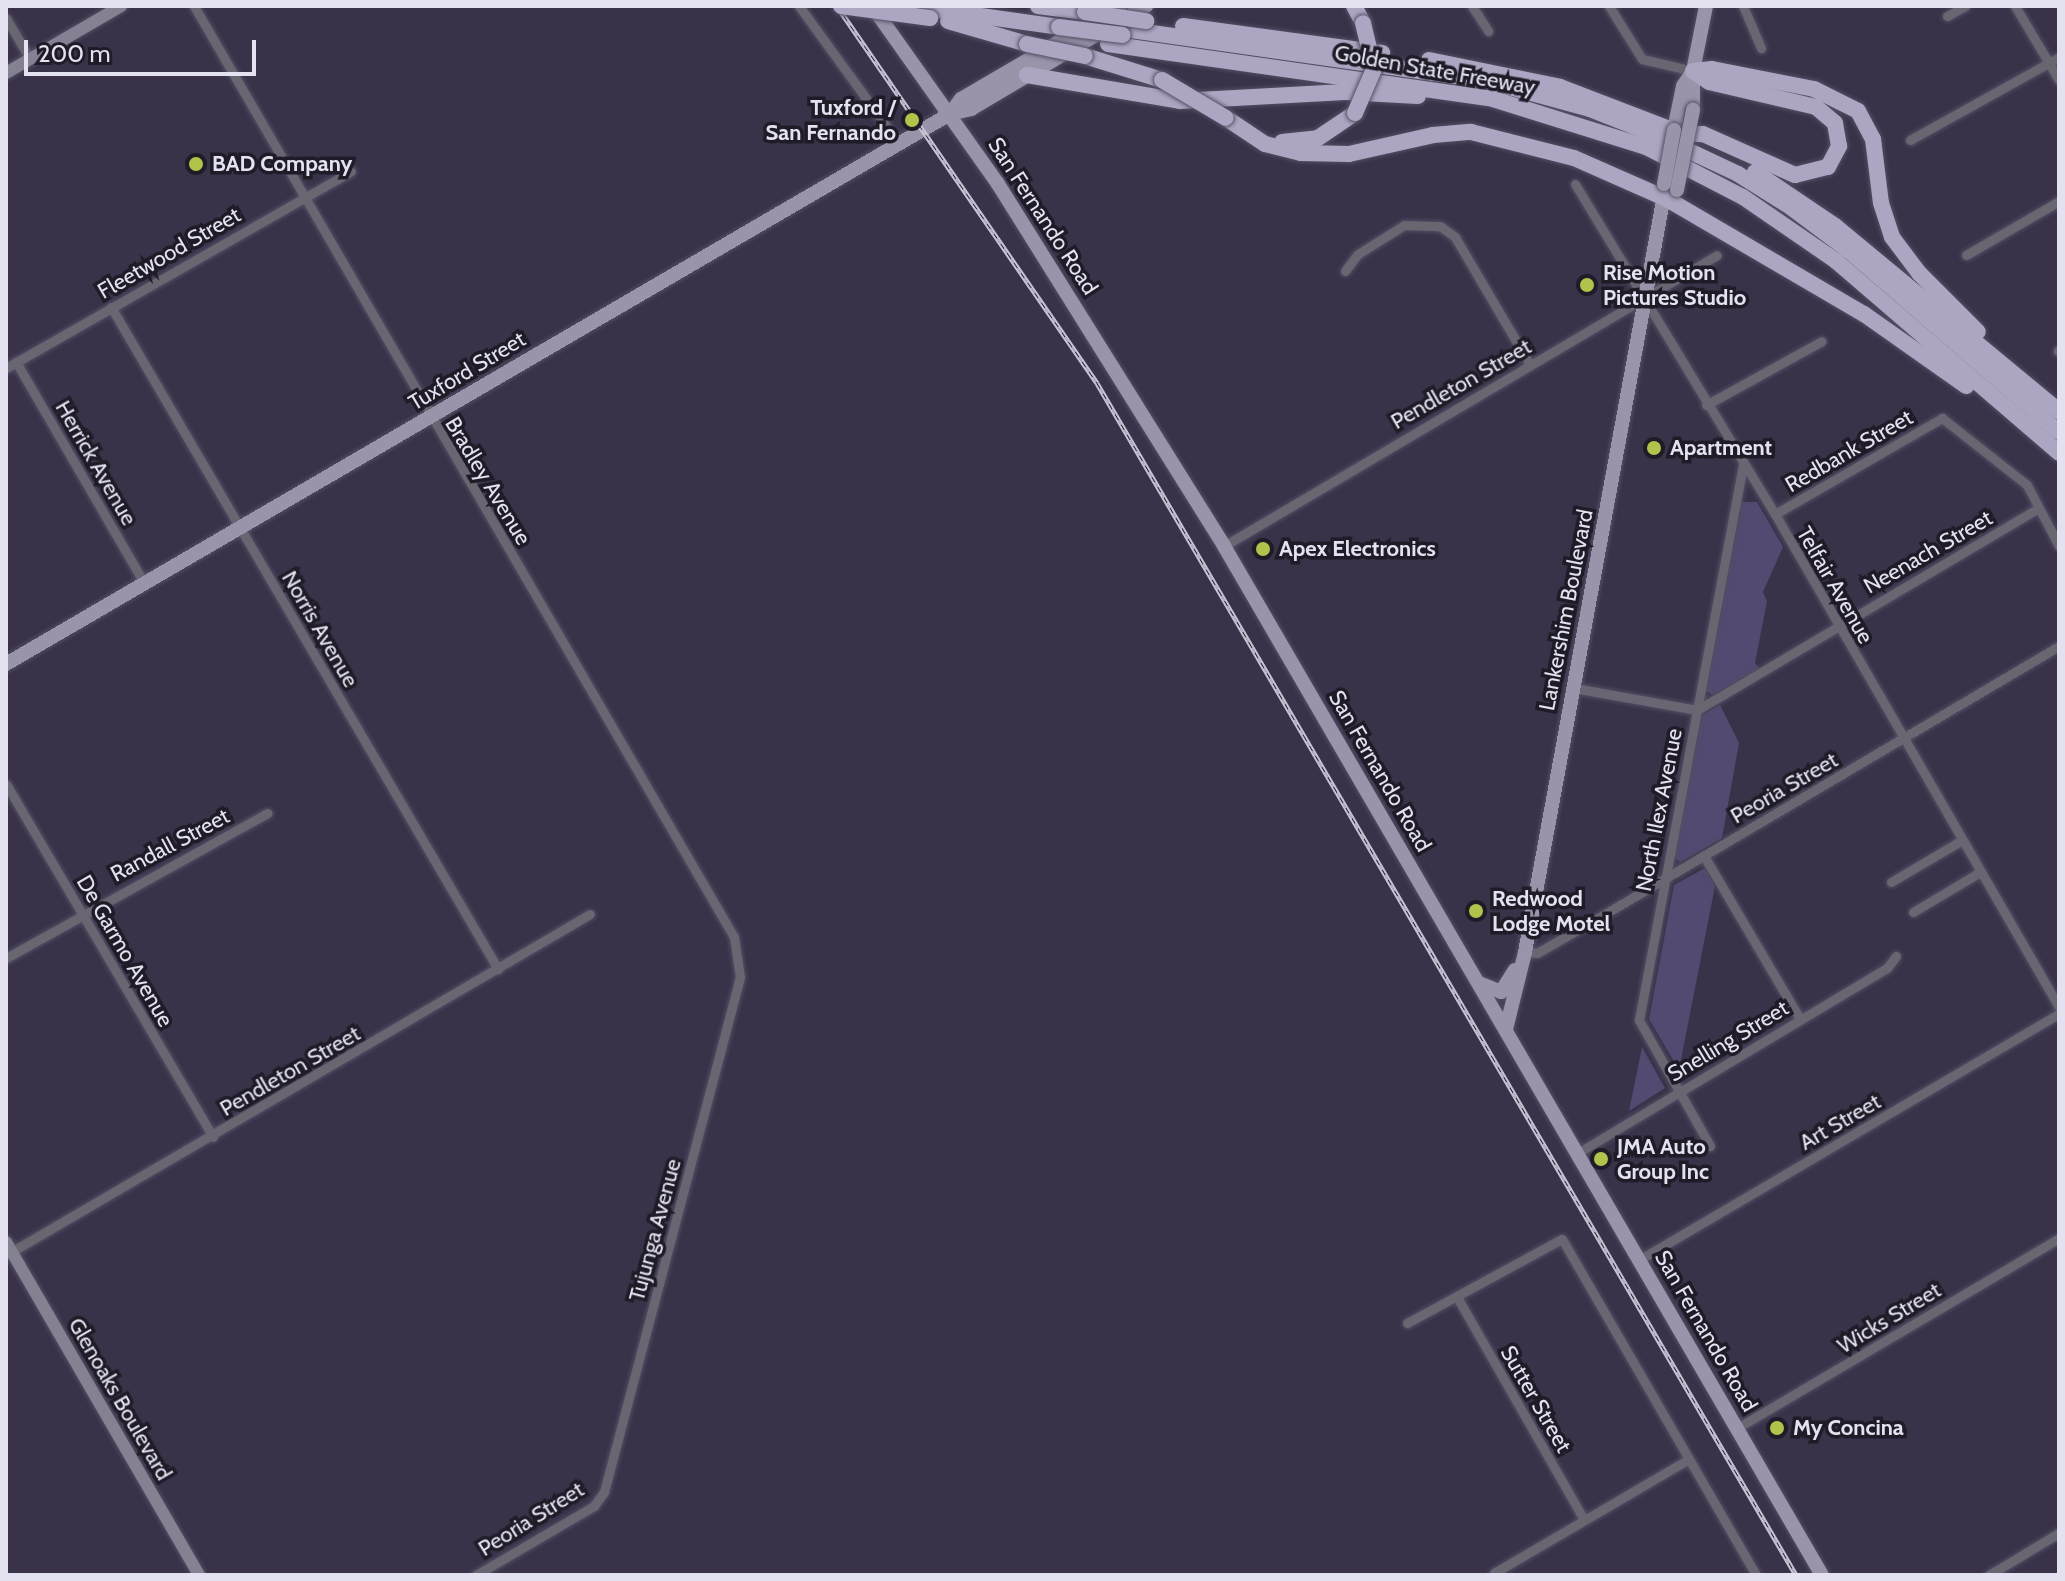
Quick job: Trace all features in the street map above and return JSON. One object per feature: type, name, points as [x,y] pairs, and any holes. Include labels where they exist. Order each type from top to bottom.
[{"type":"highway","name":"Golden State Freeway","points":[[841,6],[921,11],[1058,28],[1130,27],[1469,66],[1584,95],[1681,133],[1807,205],[2059,411]]},
{"type":"highway","name":"Golden State Freeway","points":[[1038,6],[1085,12],[1130,27],[1493,99],[1598,129],[1694,169],[1788,226],[2059,453]]},
{"type":"highway","points":[[950,14],[1027,44],[1085,56],[1162,80],[1265,139],[1290,143],[1331,132],[1355,113],[1374,69],[1363,23],[1354,6]]},
{"type":"highway","points":[[921,11],[1058,28],[1130,27],[1484,80],[1590,109],[1651,133],[1738,174],[1792,208],[1849,251],[2059,432]]},
{"type":"highway","points":[[950,14],[1058,28]]},
{"type":"highway","points":[[1130,27],[1460,82],[1552,103],[1640,134],[1748,187],[1847,255],[2059,440]]},
{"type":"highway","points":[[1693,71],[1712,69],[1814,89],[1858,111],[1873,139],[1883,211],[1897,246],[2017,375]]},
{"type":"highway","points":[[1681,133],[1703,134],[1795,175],[1828,167],[1839,146],[1835,123],[1816,107],[1709,82],[1693,71]]},
{"type":"highway","points":[[1027,75],[1133,95],[1213,102],[1306,93],[1403,94],[1494,109],[1559,126],[1598,129]]},
{"type":"highway","points":[[1226,118],[1265,144],[1324,156],[1442,133],[1492,134],[1669,191],[1864,314],[1974,392],[2008,409]]},
{"type":"main road","points":[[6,73],[121,6]]},
{"type":"main road","name":"San Fernando Road","points":[[872,6],[1020,218],[1224,546],[1822,1575]]},
{"type":"main road","name":"Tuxford Street","points":[[950,114],[961,99],[1120,6]]},
{"type":"main road","name":"Lankershim Boulevard","points":[[1506,1029],[1525,952],[1646,300],[1706,6]]},
{"type":"main road","name":"Tuxford Street","points":[[6,664],[950,114],[971,109],[1027,75],[1130,27]]},
{"type":"main road","points":[[1478,983],[1505,990],[1525,952]]},
{"type":"main road","name":"Glenoaks Boulevard","points":[[8,1250],[199,1575]]},
{"type":"street","name":"Bradley Avenue","points":[[194,6],[430,419],[734,937],[740,977]]},
{"type":"street","points":[[799,6],[900,145]]},
{"type":"street","points":[[1472,6],[1488,31]]},
{"type":"street","points":[[1609,6],[1642,59],[1693,71]]},
{"type":"street","points":[[1743,6],[1761,48]]},
{"type":"street","points":[[1947,16],[1965,6]]},
{"type":"street","points":[[2015,6],[2059,80]]},
{"type":"street","points":[[6,18],[30,59]]},
{"type":"street","points":[[1910,140],[2059,57]]},
{"type":"street","name":"Fleetwood Street","points":[[6,368],[351,171]]},
{"type":"street","name":"Telfair Avenue","points":[[1575,184],[1706,405],[1775,514],[2059,1007]]},
{"type":"street","points":[[1966,255],[2059,201]]},
{"type":"street","points":[[1345,271],[1358,254],[1404,225],[1440,226],[1455,237],[1530,365]]},
{"type":"street","name":"Pendleton Street","points":[[1224,546],[1646,300],[1717,255]]},
{"type":"street","name":"Norris Avenue","points":[[111,307],[498,969]]},
{"type":"street","points":[[1706,405],[1822,341]]},
{"type":"street","name":"Herrick Avenue","points":[[16,362],[144,583]]},
{"type":"street","name":"Redbank Street","points":[[1775,514],[1942,418],[2027,485],[2038,508]]},
{"type":"street","name":"North Ilex Avenue","points":[[1710,1146],[1639,1020],[1743,465]]},
{"type":"street","points":[[2038,508],[2059,546]]},
{"type":"street","name":"Neenach Street","points":[[1697,710],[2038,508]]},
{"type":"street","name":"Peoria Street","points":[[1525,952],[1537,953],[2059,646]]},
{"type":"street","points":[[1574,688],[1697,710]]},
{"type":"street","name":"De Garmo Avenue","points":[[6,784],[213,1137]]},
{"type":"street","name":"Randall Street","points":[[6,958],[82,913],[268,813]]},
{"type":"street","points":[[1891,882],[1962,840]]},
{"type":"street","points":[[1704,856],[1800,1019]]},
{"type":"street","points":[[1918,913],[1980,872]]},
{"type":"street","name":"Pendleton Street","points":[[8,1250],[213,1137],[590,914]]},
{"type":"street","name":"Snelling Street","points":[[1576,1154],[1887,968],[1896,956]]},
{"type":"street","name":"Tujunga Avenue","points":[[604,1492],[740,977]]},
{"type":"street","name":"Art Street","points":[[1639,1260],[2059,1014]]},
{"type":"street","name":"Wicks Street","points":[[1737,1428],[2059,1238]]},
{"type":"street","points":[[1407,1323],[1562,1239],[1756,1575]]},
{"type":"street","name":"Sutter Street","points":[[1457,1297],[1583,1518]]},
{"type":"street","points":[[1494,1573],[1583,1518],[1689,1459]]},
{"type":"street","name":"Peoria Street","points":[[476,1575],[594,1506],[604,1492]]},
{"type":"street","points":[[1989,1575],[2059,1533]]},
{"type":"shaded area","points":[[1742,502],[1757,502],[1783,547],[1763,592],[1767,601],[1755,663],[1759,668],[1713,695],[1706,691]]},
{"type":"shaded area","points":[[1720,705],[1739,743],[1722,838],[1680,862],[1674,858],[1702,715]]},
{"type":"shaded area","points":[[1705,868],[1715,886],[1679,1070],[1649,1019],[1674,885]]},
{"type":"shaded area","points":[[1642,1047],[1665,1088],[1629,1111]]},
{"type":"railway","points":[[837,6],[1097,383],[1796,1575]]},
{"type":"place","name":"Tuxford / San Fernando","points":[[912,120]]},
{"type":"place","name":"BAD Company","points":[[196,164]]},
{"type":"place","name":"Rise Motion Pictures Studio","points":[[1587,285]]},
{"type":"place","name":"Apartment","points":[[1654,448]]},
{"type":"place","name":"Apex Electronics","points":[[1263,549]]},
{"type":"place","name":"Redwood Lodge Motel","points":[[1476,911]]},
{"type":"place","name":"JMA Auto Group Inc","points":[[1601,1159]]},
{"type":"place","name":"My Concina","points":[[1777,1428]]}]
